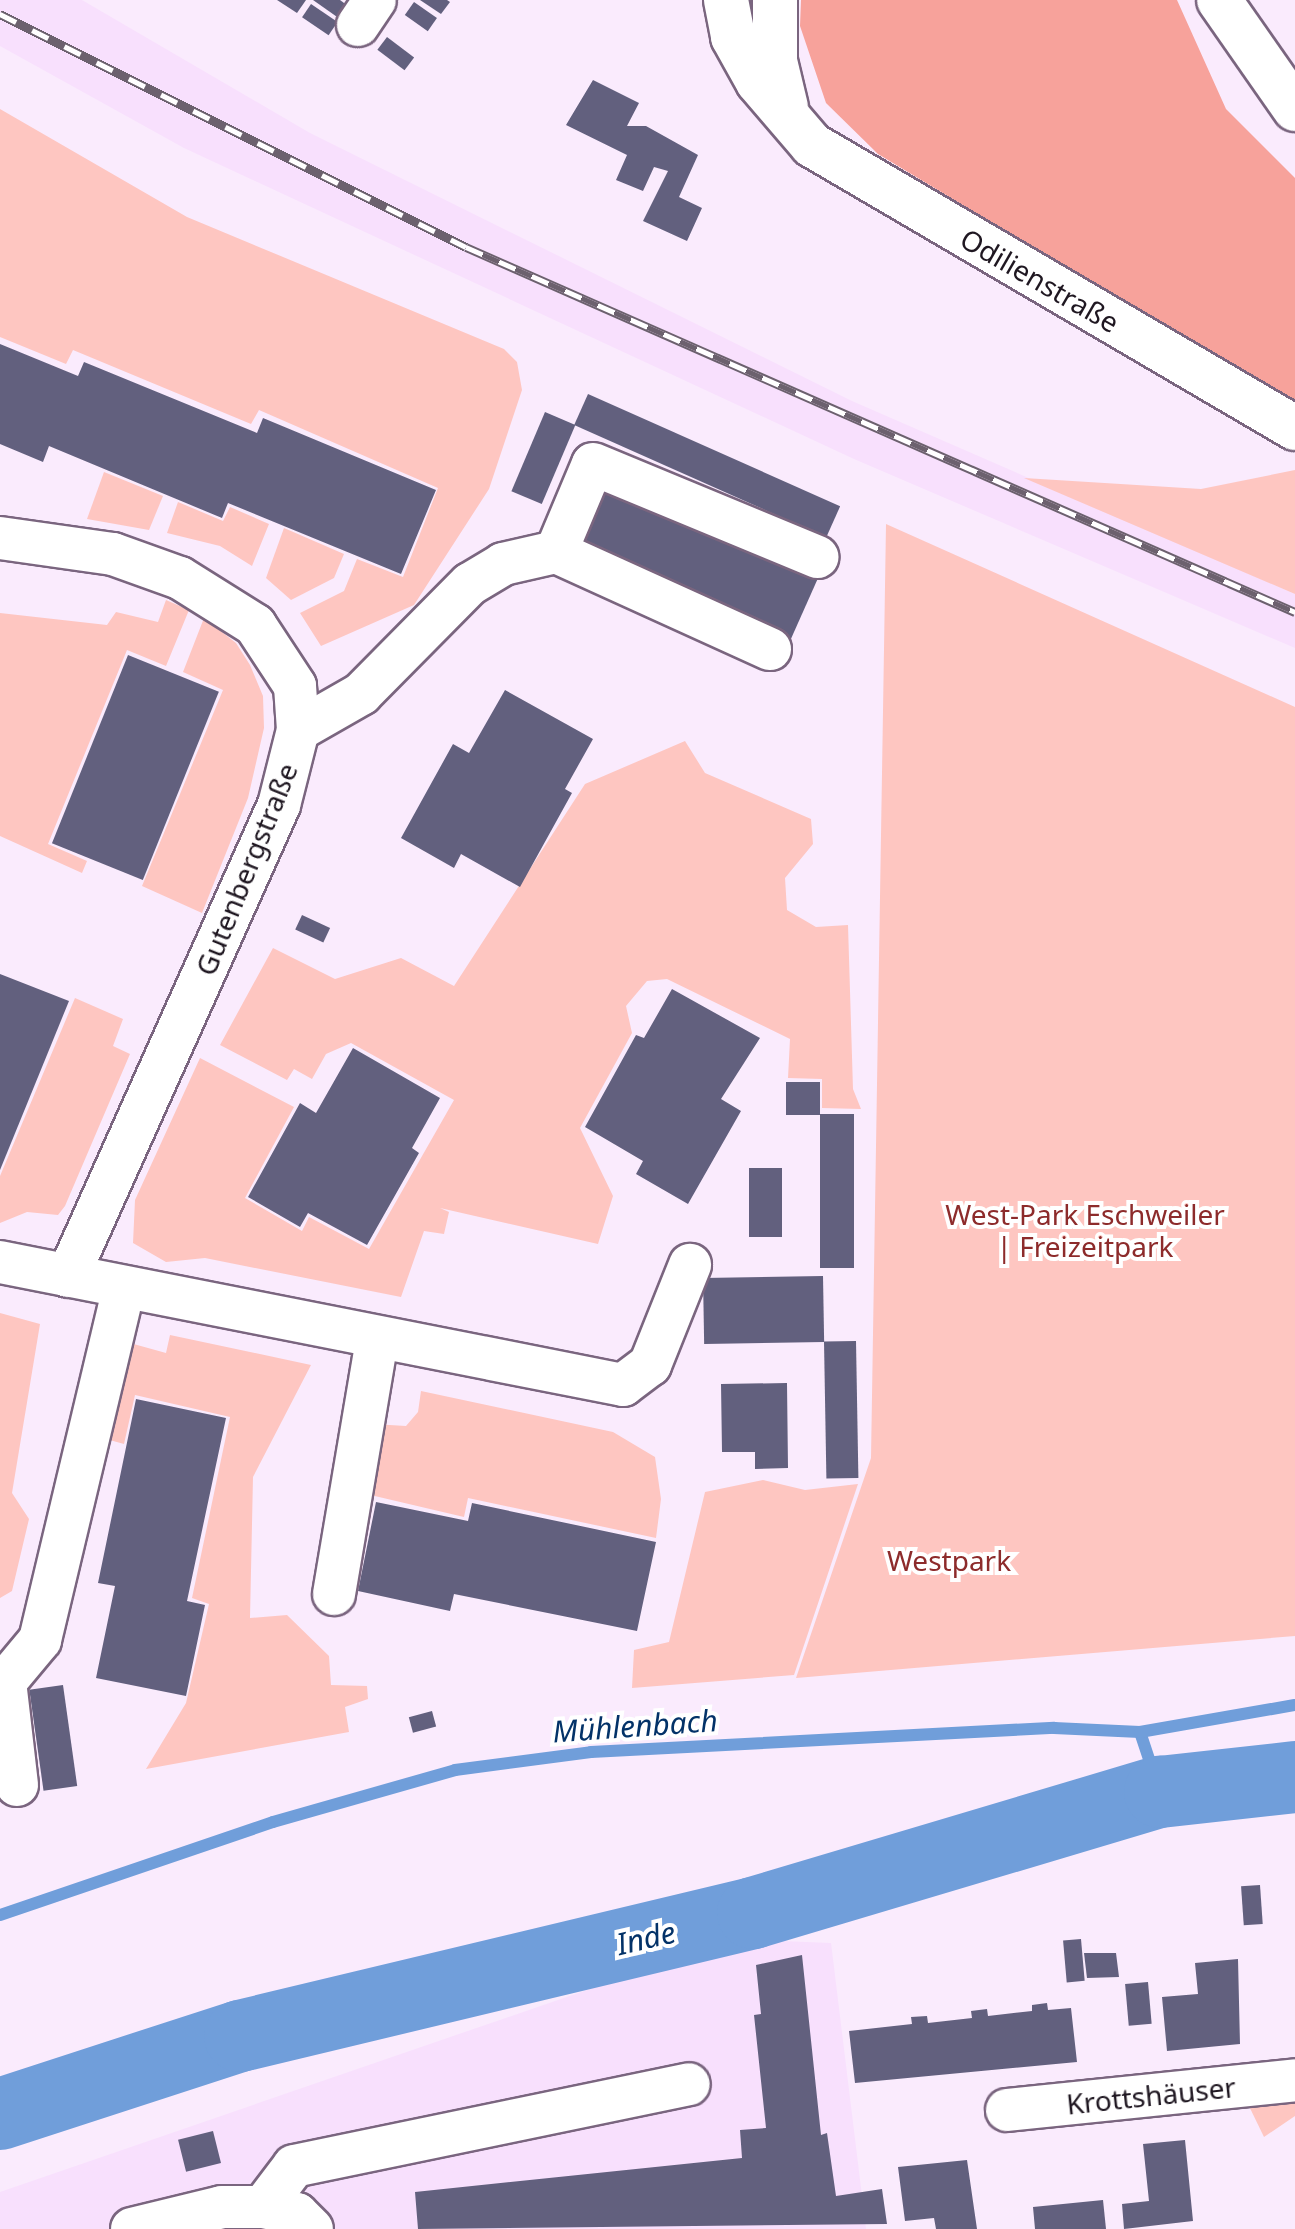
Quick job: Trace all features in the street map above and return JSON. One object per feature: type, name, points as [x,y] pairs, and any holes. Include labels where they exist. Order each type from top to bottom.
[{"type":"main road","name":"Odilienstraße","points":[[726,0],[733,37],[790,124],[861,177],[1295,428]]},
{"type":"main road","points":[[775,0],[775,61],[790,124]]},
{"type":"main road","points":[[1219,0],[1295,109]]},
{"type":"street","points":[[556,552],[593,464],[817,557]]},
{"type":"street","name":"Gutenbergstraße","points":[[0,538],[113,554],[222,600],[280,655],[295,686],[298,730],[279,805],[68,1276]]},
{"type":"street","points":[[298,730],[361,694],[470,584],[503,564],[556,552],[770,649]]},
{"type":"street","points":[[0,1262],[377,1339],[623,1385],[650,1365],[690,1265]]},
{"type":"street","points":[[17,1785],[5,1682],[14,1656],[40,1640],[124,1288]]},
{"type":"street","points":[[334,1594],[377,1339]]},
{"type":"street","name":"Krottshäuser","points":[[1007,2110],[1295,2080]]},
{"type":"street","points":[[263,2207],[294,2166],[689,2084]]},
{"type":"street","points":[[132,2229],[222,2207],[263,2207],[297,2214],[312,2229]]},
{"type":"shaded area","points":[[0,0],[82,0],[310,133],[852,401],[1295,594],[1295,648],[854,459],[184,148],[0,46]]},
{"type":"shaded area","points":[[801,0],[1177,0],[1226,109],[1295,178],[1295,405],[878,154],[826,103],[800,26]]},
{"type":"shaded area","points":[[735,1939],[831,1943],[866,2229],[0,2229],[0,2192]]},
{"type":"green space","points":[[0,109],[187,217],[504,349],[517,362],[522,390],[489,489],[414,605],[321,646],[300,613],[344,591],[357,559],[403,577],[438,488],[259,410],[251,424],[73,350],[66,364],[0,337]]},
{"type":"green space","points":[[1295,470],[1295,594],[1024,478],[1201,489]]},
{"type":"green space","points":[[104,472],[163,496],[149,530],[87,519]]},
{"type":"green space","points":[[178,502],[223,521],[230,507],[269,524],[252,566],[220,546],[167,533]]},
{"type":"green space","name":"West-Park Eschweiler | Freizeitpark","points":[[886,524],[1295,707],[1295,1636],[796,1678],[871,1458]]},
{"type":"green space","points":[[284,528],[344,554],[334,578],[291,600],[266,578]]},
{"type":"green space","points":[[166,600],[189,610],[166,666],[127,650],[48,844],[87,861],[82,873],[0,836],[0,613],[107,625],[116,612],[158,622]]},
{"type":"green space","points":[[204,618],[236,643],[250,665],[263,696],[264,728],[248,798],[202,913],[142,886],[223,690],[183,672]]},
{"type":"green space","points":[[685,741],[705,773],[811,819],[813,844],[785,878],[787,910],[816,927],[848,925],[853,1089],[861,1109],[822,1108],[822,1079],[788,1078],[790,1039],[667,979],[647,981],[626,1006],[632,1033],[580,1128],[613,1196],[598,1244],[440,1208],[449,1212],[444,1234],[424,1231],[401,1297],[205,1258],[166,1262],[133,1243],[135,1200],[200,1058],[294,1107],[245,1198],[302,1231],[309,1217],[369,1249],[454,1100],[351,1043],[326,1054],[312,1079],[294,1069],[287,1080],[220,1045],[273,948],[335,979],[401,958],[454,986],[585,784]]},
{"type":"green space","points":[[75,998],[123,1019],[113,1046],[130,1054],[65,1206],[58,1215],[27,1212],[0,1223],[0,1176]]},
{"type":"green space","points":[[0,1313],[40,1324],[12,1493],[29,1519],[12,1591],[0,1598]]},
{"type":"green space","points":[[170,1335],[311,1365],[253,1477],[250,1618],[287,1615],[329,1656],[331,1685],[367,1686],[368,1699],[345,1707],[349,1732],[146,1769],[186,1703],[209,1604],[192,1598],[230,1417],[135,1395],[124,1444],[106,1439],[130,1343],[166,1353]]},
{"type":"green space","points":[[421,1391],[613,1432],[655,1457],[661,1499],[656,1538],[468,1498],[464,1517],[362,1493],[373,1424],[406,1426],[418,1412]]},
{"type":"green space","points":[[763,1480],[805,1490],[858,1484],[794,1675],[632,1688],[634,1650],[669,1642],[705,1492]]},
{"type":"green space","points":[[1295,2098],[1295,2116],[1264,2137],[1247,2102]]},
{"type":"building","points":[[277,0],[306,0],[297,13]]},
{"type":"building","points":[[313,0],[340,0],[348,6],[340,19]]},
{"type":"building","points":[[420,0],[447,0],[450,2],[441,14]]},
{"type":"building","points":[[414,2],[437,18],[428,31],[405,15]]},
{"type":"building","points":[[311,4],[338,22],[329,35],[302,17]]},
{"type":"building","points":[[387,37],[414,57],[405,70],[377,50]]},
{"type":"building","points":[[593,80],[639,103],[627,126],[646,126],[698,155],[679,197],[702,208],[687,241],[643,221],[668,171],[654,167],[643,191],[616,180],[627,155],[566,125]]},
{"type":"building","points":[[0,344],[78,376],[84,362],[257,433],[263,418],[436,490],[401,574],[228,503],[222,518],[49,446],[43,462],[0,444]]},
{"type":"building","points":[[588,394],[840,506],[826,537],[574,425]]},
{"type":"building","points":[[545,412],[575,425],[542,504],[511,491]]},
{"type":"building","points":[[597,482],[817,580],[790,641],[570,543]]},
{"type":"building","points":[[128,655],[219,692],[143,880],[52,843]]},
{"type":"building","points":[[505,690],[593,739],[565,789],[572,793],[520,887],[461,854],[454,868],[401,838],[453,744],[469,753]]},
{"type":"building","points":[[302,915],[330,928],[323,943],[295,930]]},
{"type":"building","points":[[0,974],[69,1001],[0,1170]]},
{"type":"building","points":[[672,989],[760,1038],[721,1099],[741,1111],[688,1204],[636,1174],[643,1161],[585,1127],[636,1035],[644,1038]]},
{"type":"building","points":[[353,1048],[440,1098],[412,1148],[419,1153],[367,1245],[308,1213],[300,1227],[248,1197],[300,1103],[316,1113]]},
{"type":"building","points":[[786,1082],[820,1082],[820,1115],[786,1115]]},
{"type":"building","points":[[820,1114],[854,1114],[854,1268],[820,1268]]},
{"type":"building","points":[[749,1168],[782,1168],[782,1237],[749,1237]]},
{"type":"building","points":[[823,1276],[824,1342],[704,1344],[703,1278]]},
{"type":"building","points":[[856,1341],[858,1478],[826,1479],[824,1342]]},
{"type":"building","points":[[787,1383],[788,1468],[755,1469],[755,1452],[722,1452],[721,1384]]},
{"type":"building","points":[[136,1399],[226,1418],[187,1601],[205,1605],[186,1696],[96,1678],[115,1586],[98,1583]]},
{"type":"building","points":[[376,1502],[468,1521],[472,1503],[656,1542],[637,1631],[454,1594],[450,1611],[358,1591]]},
{"type":"building","points":[[63,1685],[77,1786],[44,1791],[29,1690]]},
{"type":"building","points":[[432,1711],[436,1726],[413,1733],[409,1717]]},
{"type":"building","points":[[1260,1885],[1263,1924],[1244,1925],[1241,1886]]},
{"type":"building","points":[[1081,1939],[1085,1981],[1067,1982],[1063,1941]]},
{"type":"building","points":[[1084,1953],[1116,1953],[1119,1977],[1087,1978]]},
{"type":"building","points":[[802,1955],[821,2135],[827,2133],[836,2196],[882,2189],[887,2224],[418,2229],[415,2192],[742,2158],[740,2130],[766,2128],[754,2015],[761,2014],[756,1965]]},
{"type":"building","points":[[1238,1959],[1240,2044],[1167,2051],[1162,1997],[1198,1994],[1195,1963]]},
{"type":"building","points":[[1148,1982],[1152,2024],[1129,2026],[1125,1984]]},
{"type":"building","points":[[1047,2003],[1048,2010],[1071,2008],[1077,2062],[855,2083],[849,2031],[912,2024],[911,2017],[927,2016],[928,2023],[972,2018],[971,2011],[987,2009],[988,2016],[1032,2011],[1032,2005]]},
{"type":"building","points":[[213,2131],[221,2163],[186,2172],[178,2140]]},
{"type":"building","points":[[1185,2140],[1193,2221],[1124,2229],[1122,2204],[1149,2201],[1143,2144]]},
{"type":"building","points":[[967,2160],[977,2229],[936,2229],[934,2218],[905,2221],[898,2167]]},
{"type":"building","points":[[1103,2200],[1106,2229],[1035,2229],[1033,2207]]},
{"type":"waterway","name":"Mühlenbach","points":[[0,1915],[273,1822],[455,1770],[591,1752],[1054,1728],[1140,1732],[1295,1705]]},
{"type":"waterway","points":[[1140,1732],[1160,1792]]},
{"type":"waterway","name":"Inde","points":[[0,2114],[240,2036],[753,1913],[1160,1792],[1295,1777]]},
{"type":"railway","points":[[0,14],[466,247],[1295,612]]},
{"type":"park label","name":"Westpark","points":[[949,1560]]}]
